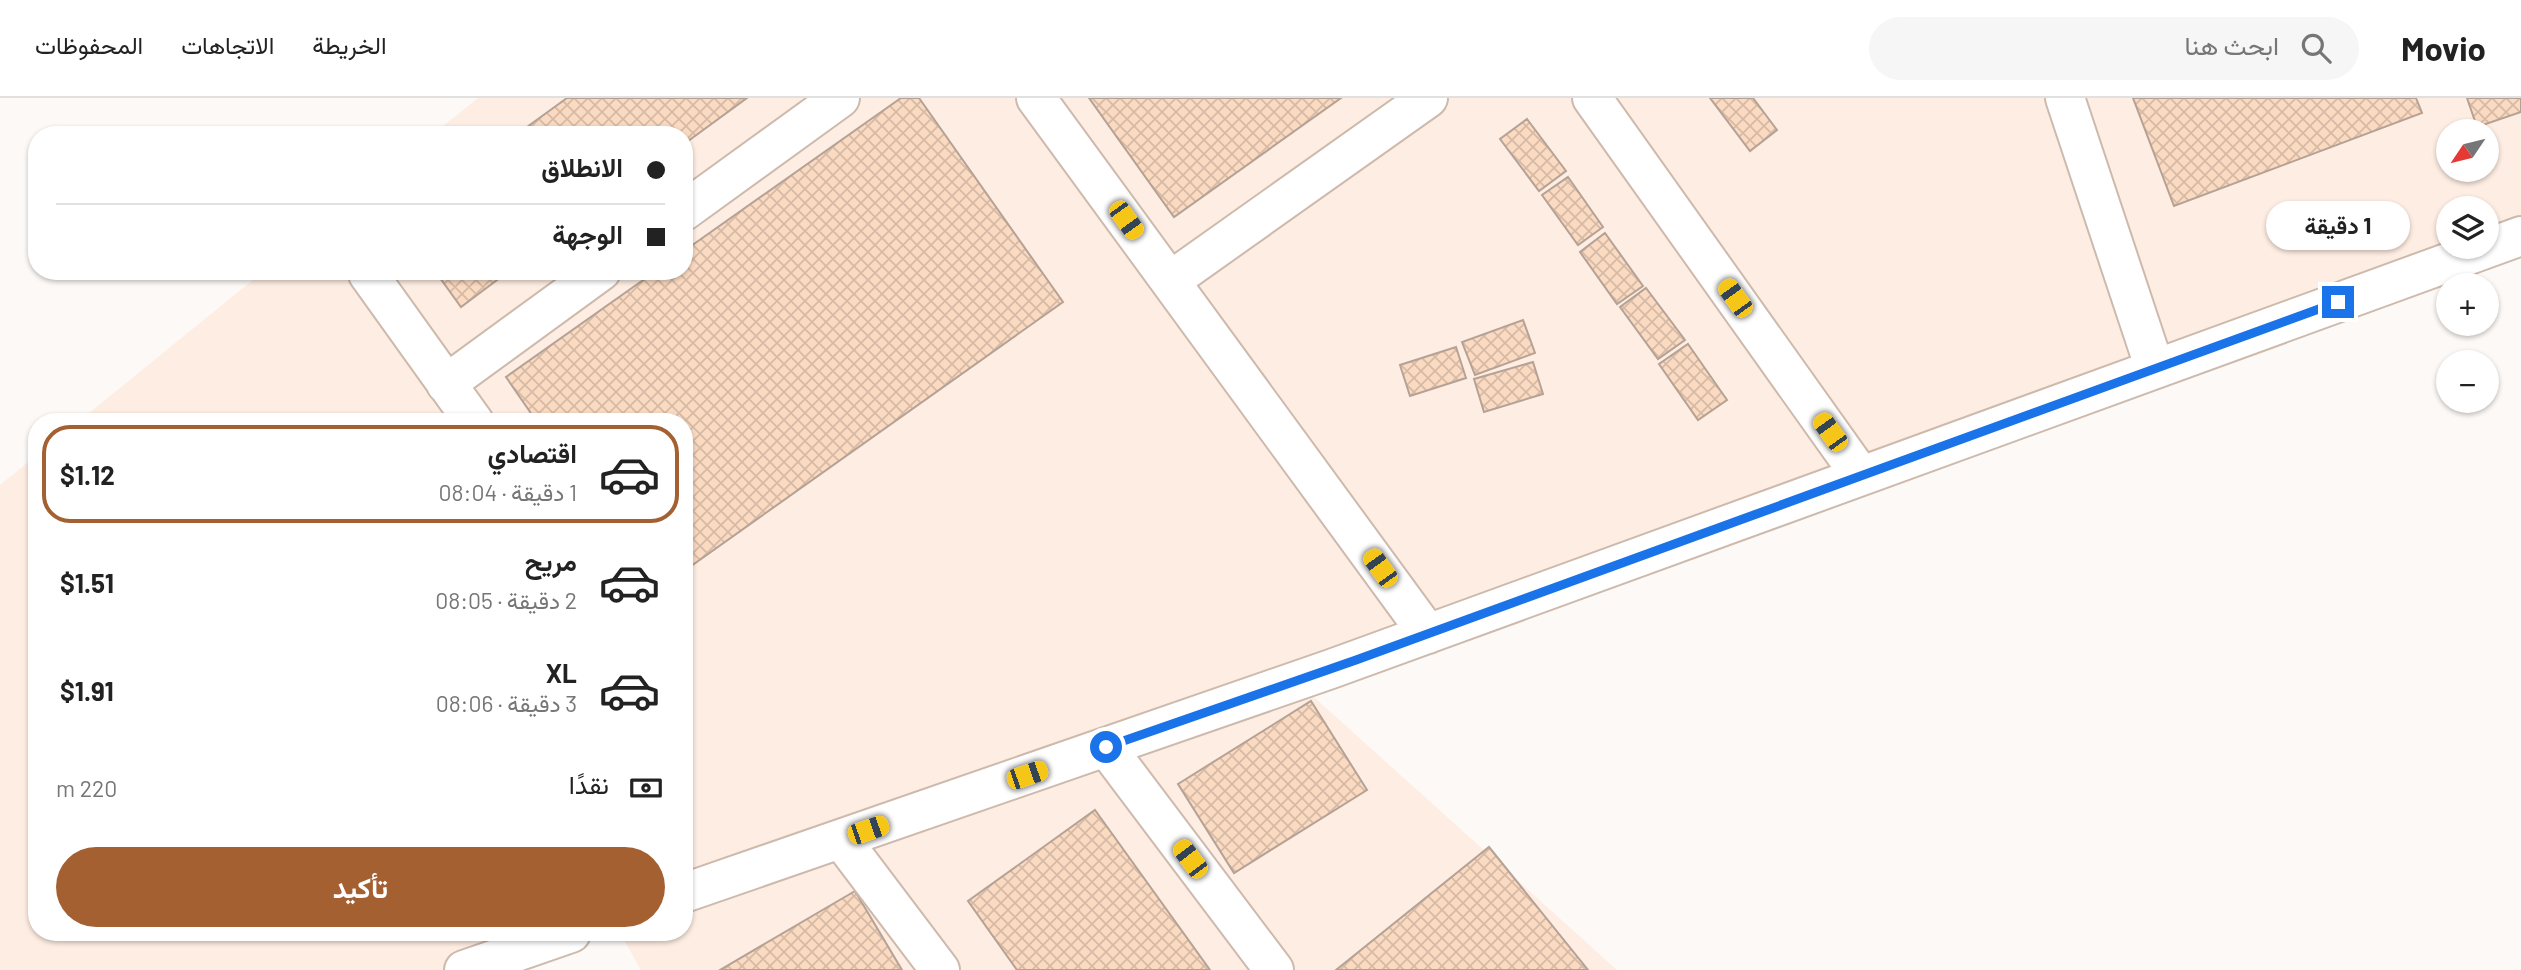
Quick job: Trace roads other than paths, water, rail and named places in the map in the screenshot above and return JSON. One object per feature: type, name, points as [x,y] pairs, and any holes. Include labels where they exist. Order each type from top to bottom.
[{"type":"street","points":[[693,204],[840,98]]},
{"type":"street","points":[[1036,98],[1428,634]]},
{"type":"street","points":[[1170,281],[1428,98]]},
{"type":"street","points":[[1592,98],[1861,476]]},
{"type":"street","points":[[2065,98],[2155,369]]},
{"type":"street","points":[[693,891],[1428,634],[2521,236]]},
{"type":"street","points":[[372,280],[467,413]]},
{"type":"street","points":[[446,384],[589,280]]},
{"type":"street","points":[[1106,747],[1274,970]]},
{"type":"street","points":[[841,839],[940,970]]},
{"type":"street","points":[[464,970],[548,941]]}]
